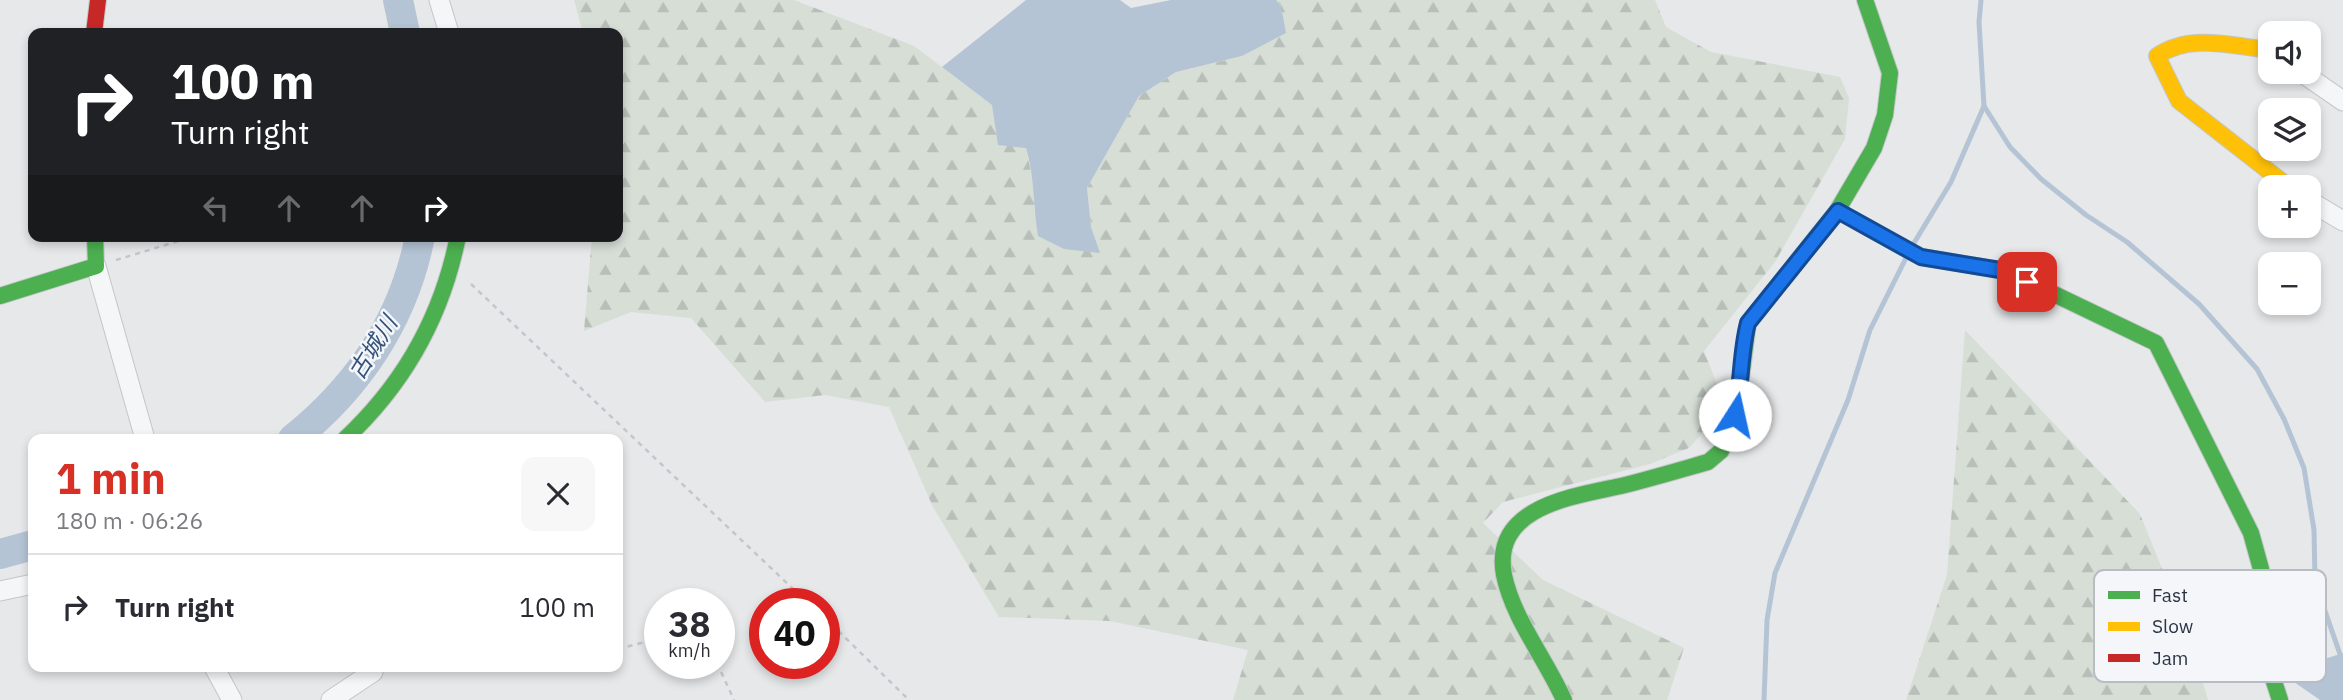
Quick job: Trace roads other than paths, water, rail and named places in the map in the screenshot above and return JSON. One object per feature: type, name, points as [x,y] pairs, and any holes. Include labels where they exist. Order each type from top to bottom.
[{"type":"street","points":[[95,28],[98,0]]},
{"type":"street","points":[[439,0],[447,28]]},
{"type":"street","points":[[1564,700],[1523,619],[1505,575],[1502,552],[1510,530],[1527,513],[1578,493],[1632,483],[1718,457],[1729,440],[1741,389],[1742,343],[1748,323],[1838,211],[1874,145],[1890,79],[1865,0]]},
{"type":"street","points":[[2258,49],[2192,41],[2173,45],[2157,56],[2179,101],[2274,175]]},
{"type":"street","points":[[2318,84],[2343,101]]},
{"type":"street","points":[[2321,208],[2343,221]]},
{"type":"street","points":[[1838,211],[1921,257],[2006,271],[2157,343],[2251,533],[2261,570]]},
{"type":"street","points":[[95,242],[96,266],[144,434]]},
{"type":"street","points":[[351,434],[412,362],[453,271],[457,242]]},
{"type":"street","points":[[0,296],[96,266]]},
{"type":"street","points":[[0,592],[28,585]]},
{"type":"street","points":[[217,672],[232,700]]},
{"type":"street","points":[[331,700],[373,672]]},
{"type":"street","points":[[2274,682],[2280,700]]},
{"type":"water","points":[[1026,0],[1120,0],[1131,8],[1171,0],[1276,0],[1281,6],[1286,33],[1242,56],[1176,72],[1139,96],[1087,188],[1091,227],[1100,253],[1064,249],[1038,236],[1026,148],[998,145],[992,105],[942,67]]},
{"type":"water","points":[[2343,653],[2343,700],[2320,700],[2294,682],[2326,682],[2326,658]]},
{"type":"waterway","name":"古城川","points":[[398,0],[404,28]]},
{"type":"waterway","points":[[1981,0],[1979,22],[1984,106],[2010,147],[2041,179],[2086,215],[2127,242],[2199,304],[2257,369],[2284,419],[2304,468],[2314,530],[2315,570]]},
{"type":"waterway","points":[[1914,243],[1951,182],[1984,106]]},
{"type":"waterway","name":"古城川","points":[[299,434],[338,397],[375,349],[403,295],[419,242]]},
{"type":"waterway","points":[[1764,700],[1767,620],[1775,573],[1848,400],[1870,330],[1906,258]]},
{"type":"waterway","name":"古城川","points":[[0,554],[28,546]]},
{"type":"waterway","points":[[2326,614],[2343,663]]}]
